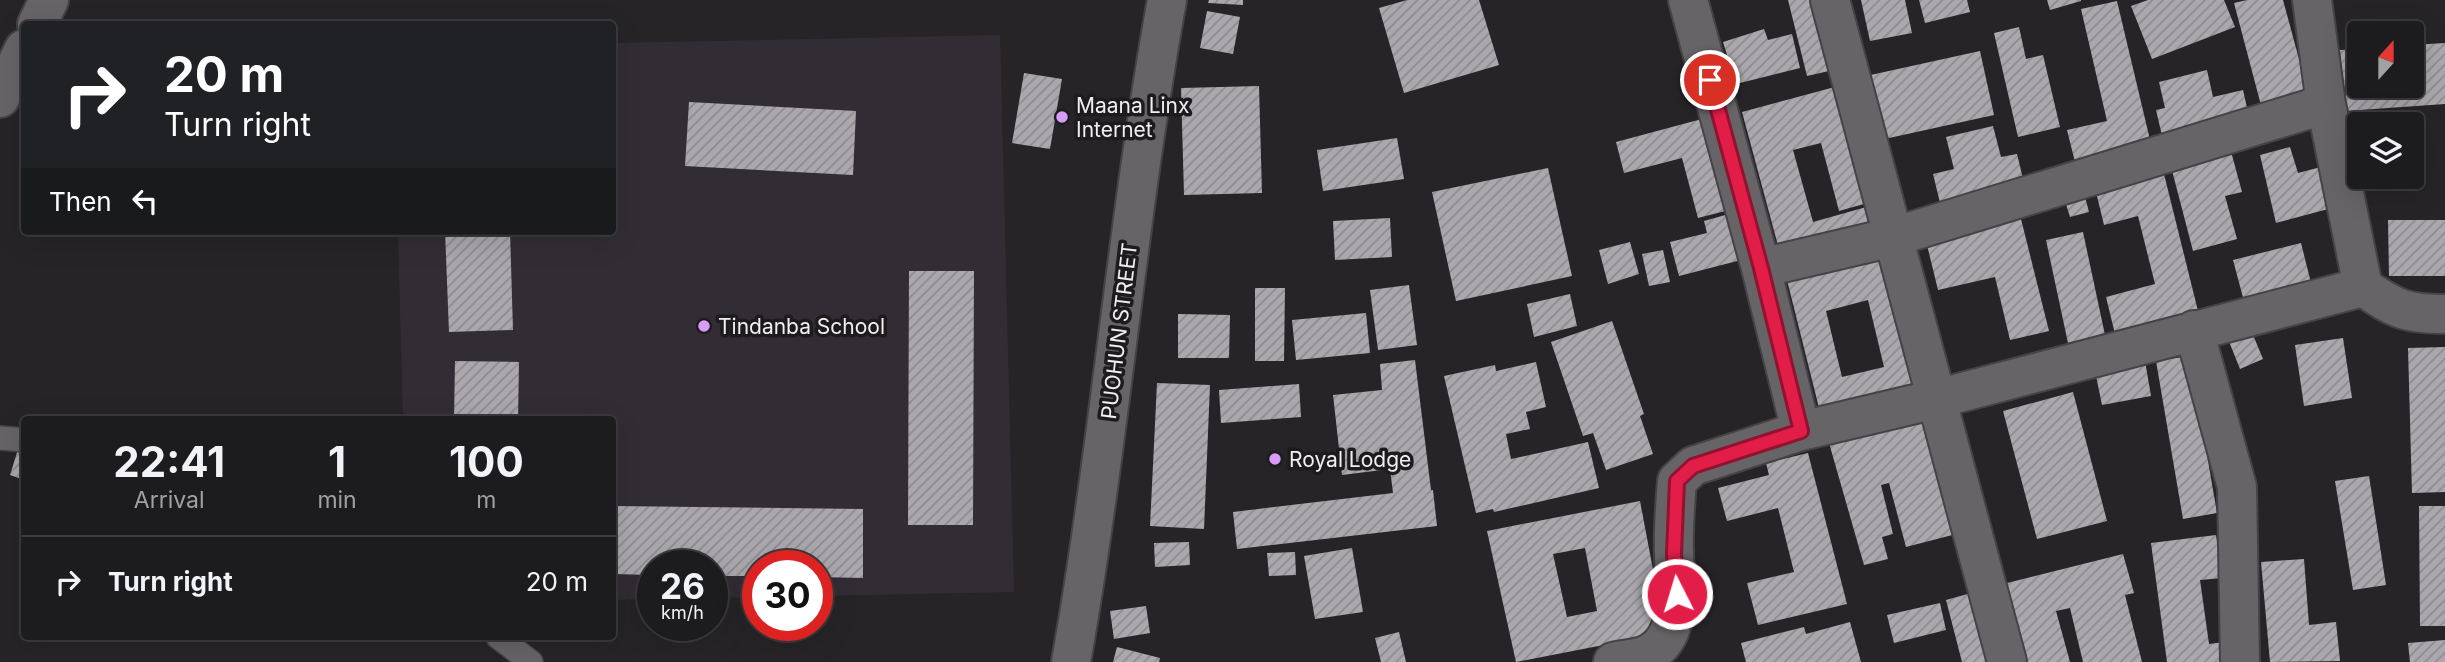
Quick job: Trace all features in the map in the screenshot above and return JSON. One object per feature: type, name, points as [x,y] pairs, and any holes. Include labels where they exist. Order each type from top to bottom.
[{"type":"street","points":[[38,21],[49,0]]},
{"type":"street","name":"PUOHUN STREET","points":[[1071,662],[1089,561],[1149,100],[1167,0]]},
{"type":"street","points":[[1688,0],[1761,268],[1801,431]]},
{"type":"street","points":[[1830,0],[2007,662]]},
{"type":"street","points":[[2312,0],[2326,104],[2363,286],[2388,304],[2414,314],[2445,314]]},
{"type":"street","points":[[1,94],[21,55]]},
{"type":"street","points":[[1761,268],[1893,237],[2326,104]]},
{"type":"street","points":[[1613,662],[1650,653],[1664,641],[1673,620],[1677,594],[1674,554],[1677,481],[1693,466],[1801,431],[1936,399],[2363,286]]},
{"type":"street","points":[[2194,330],[2236,486],[2240,662]]},
{"type":"lane","points":[[0,438],[21,440]]},
{"type":"lane","points":[[502,640],[531,662]]},
{"type":"shaded area","name":"Tindanba School","points":[[1000,35],[1014,592],[833,596],[833,550],[742,550],[742,597],[728,598],[728,550],[637,550],[637,599],[616,600],[616,416],[403,416],[398,235],[616,235],[616,43]]},
{"type":"building","points":[[1209,0],[1243,0],[1243,5],[1208,3]]},
{"type":"building","points":[[1407,0],[1479,0],[1499,65],[1404,93],[1379,8]]},
{"type":"building","points":[[1788,0],[1826,0],[1842,68],[1807,76]]},
{"type":"building","points":[[1861,0],[1905,0],[1912,33],[1870,41]]},
{"type":"building","points":[[1919,0],[1967,0],[1970,12],[1925,23]]},
{"type":"building","points":[[2047,0],[2081,0],[2081,1],[2050,10]]},
{"type":"building","points":[[2148,0],[2224,0],[2235,27],[2152,59],[2131,6]]},
{"type":"building","points":[[2247,0],[2283,0],[2309,96],[2262,109],[2234,3]]},
{"type":"building","points":[[2117,1],[2151,144],[2075,162],[2067,130],[2107,121],[2081,9]]},
{"type":"building","points":[[1207,11],[1240,17],[1233,54],[1200,48]]},
{"type":"building","points":[[2019,27],[2026,59],[2043,55],[2060,127],[2018,137],[1994,33]]},
{"type":"building","points":[[1764,29],[1768,40],[1792,34],[1800,68],[1736,84],[1723,42]]},
{"type":"building","points":[[2445,43],[2445,104],[2345,111],[2340,50],[2347,50],[2347,98],[2424,98],[2424,44]]},
{"type":"building","points":[[1980,51],[1994,115],[1880,140],[1866,76]]},
{"type":"building","points":[[2207,70],[2213,97],[2243,90],[2251,125],[2164,144],[2156,110],[2165,108],[2159,82]]},
{"type":"building","points":[[1024,73],[1062,79],[1050,149],[1012,143]]},
{"type":"building","points":[[1846,84],[1878,200],[1839,211],[1821,143],[1793,150],[1813,222],[1877,204],[1884,225],[1780,253],[1742,112]]},
{"type":"building","points":[[1259,86],[1262,193],[1184,195],[1181,88]]},
{"type":"building","points":[[689,102],[856,111],[853,175],[685,166]]},
{"type":"building","points":[[1713,116],[1737,208],[1698,218],[1682,158],[1624,173],[1616,142]]},
{"type":"building","points":[[1993,126],[2001,157],[2017,154],[2026,191],[1942,211],[1933,174],[1954,169],[1946,137]]},
{"type":"building","points":[[1397,138],[1404,179],[1323,191],[1317,150]]},
{"type":"building","points":[[2229,144],[2242,192],[2225,196],[2237,239],[2193,251],[2169,159]]},
{"type":"building","points":[[2290,147],[2298,173],[2321,167],[2332,208],[2276,223],[2260,155]]},
{"type":"building","points":[[2162,166],[2198,311],[2115,334],[2106,297],[2155,284],[2138,216],[2104,225],[2095,188]]},
{"type":"building","points":[[1548,168],[1572,276],[1456,301],[1432,192]]},
{"type":"building","points":[[2084,193],[2089,212],[2070,217],[2064,198]]},
{"type":"building","points":[[1736,212],[1749,258],[1679,276],[1670,242],[1707,233],[1704,221]]},
{"type":"building","points":[[1390,218],[1392,257],[1335,260],[1333,221]]},
{"type":"building","points":[[2021,219],[2049,331],[2010,340],[1995,277],[1938,290],[1926,241]]},
{"type":"building","points":[[2388,220],[2445,220],[2445,276],[2389,276]]},
{"type":"building","points":[[2083,232],[2105,335],[2068,343],[2046,240]]},
{"type":"building","points":[[445,235],[510,235],[513,330],[449,332]]},
{"type":"building","points":[[1630,242],[1639,274],[1608,284],[1599,250]]},
{"type":"building","points":[[2301,243],[2312,287],[2245,305],[2233,260]]},
{"type":"building","points":[[1663,250],[1670,282],[1649,286],[1642,254]]},
{"type":"building","points":[[1893,253],[1929,394],[1822,420],[1787,280]],"holes":[[[1868,300],[1884,367],[1842,377],[1826,311]]]},
{"type":"building","points":[[909,271],[974,271],[973,525],[908,525]]},
{"type":"building","points":[[1409,285],[1417,345],[1378,350],[1370,290]]},
{"type":"building","points":[[1255,288],[1285,288],[1284,361],[1255,361]]},
{"type":"building","points":[[1570,294],[1577,326],[1534,337],[1527,304]]},
{"type":"building","points":[[1366,313],[1370,353],[1296,360],[1292,320]]},
{"type":"building","points":[[1178,314],[1230,315],[1229,358],[1178,358]]},
{"type":"building","points":[[1612,321],[1644,414],[1640,416],[1653,454],[1606,470],[1593,433],[1583,436],[1551,342]]},
{"type":"building","points":[[2251,330],[2263,359],[2240,369],[2228,339]]},
{"type":"building","points":[[2343,338],[2352,398],[2304,406],[2295,345]]},
{"type":"building","points":[[2445,347],[2445,492],[2412,493],[2408,348]]},
{"type":"building","points":[[2190,356],[2217,513],[2183,519],[2156,361]]},
{"type":"building","points":[[1415,360],[1437,526],[1237,549],[1233,512],[1393,493],[1390,469],[1342,475],[1333,395],[1382,390],[1380,364]]},
{"type":"building","points":[[455,361],[519,362],[518,416],[454,416]]},
{"type":"building","points":[[2145,361],[2151,396],[2102,405],[2095,371]]},
{"type":"building","points":[[1536,362],[1546,407],[1526,412],[1530,429],[1506,434],[1511,459],[1588,442],[1599,488],[1494,512],[1493,509],[1476,513],[1444,376],[1495,365],[1496,371]]},
{"type":"building","points":[[1157,383],[1210,385],[1204,529],[1150,526]]},
{"type":"building","points":[[1299,384],[1301,417],[1221,423],[1219,390]]},
{"type":"building","points":[[2073,392],[2107,521],[2037,539],[2003,411]]},
{"type":"building","points":[[1933,417],[1964,532],[1906,547],[1889,483],[1881,485],[1893,534],[1882,537],[1888,559],[1864,565],[1829,443]]},
{"type":"building","points":[[19,446],[21,479],[10,475]]},
{"type":"building","points":[[1808,453],[1847,604],[1758,625],[1747,583],[1794,572],[1778,508],[1727,521],[1718,488],[1769,475],[1766,463]]},
{"type":"building","points":[[2369,476],[2386,585],[2353,590],[2335,481]]},
{"type":"building","points":[[1640,501],[1665,633],[1516,662],[1487,531]],"holes":[[[1585,548],[1597,611],[1567,617],[1553,554]]]},
{"type":"building","points":[[616,506],[863,509],[863,578],[833,577],[833,550],[742,550],[742,576],[728,576],[728,550],[637,550],[637,575],[616,574]]},
{"type":"building","points":[[2419,506],[2445,506],[2445,626],[2420,626]]},
{"type":"building","points":[[2216,535],[2222,578],[2200,580],[2209,644],[2232,641],[2235,662],[2167,662],[2151,543]]},
{"type":"building","points":[[1189,542],[1190,565],[1155,567],[1154,543]]},
{"type":"building","points":[[1352,548],[1363,612],[1315,619],[1304,556]]},
{"type":"building","points":[[1295,552],[1296,575],[1269,576],[1267,553]]},
{"type":"building","points":[[2123,554],[2134,593],[2125,595],[2142,662],[2083,662],[2070,608],[2056,611],[2070,662],[2028,662],[2007,583]]},
{"type":"building","points":[[2304,559],[2309,625],[2336,622],[2340,661],[2270,662],[2261,562]]},
{"type":"building","points":[[1982,590],[2001,662],[1962,662],[1946,600]]},
{"type":"building","points":[[1940,603],[1946,630],[1894,643],[1887,615]]},
{"type":"building","points":[[1146,606],[1150,633],[1114,639],[1110,611]]},
{"type":"building","points":[[1850,622],[1861,662],[1746,662],[1741,643],[1804,627],[1806,634]]},
{"type":"building","points":[[1399,632],[1406,662],[1381,662],[1375,638]]},
{"type":"building","points":[[2445,640],[2445,662],[2410,662],[2408,643]]},
{"type":"building","points":[[1117,647],[1160,658],[1159,662],[1113,662]]},
{"type":"place","name":"Maana Linx Internet","points":[[1062,117]]},
{"type":"place","name":"Tindanba School","points":[[704,326]]},
{"type":"place","name":"Royal Lodge","points":[[1275,459]]},
{"type":"route","points":[[1677,594],[1674,554],[1677,481],[1693,466],[1801,431],[1761,268],[1710,80]]}]
